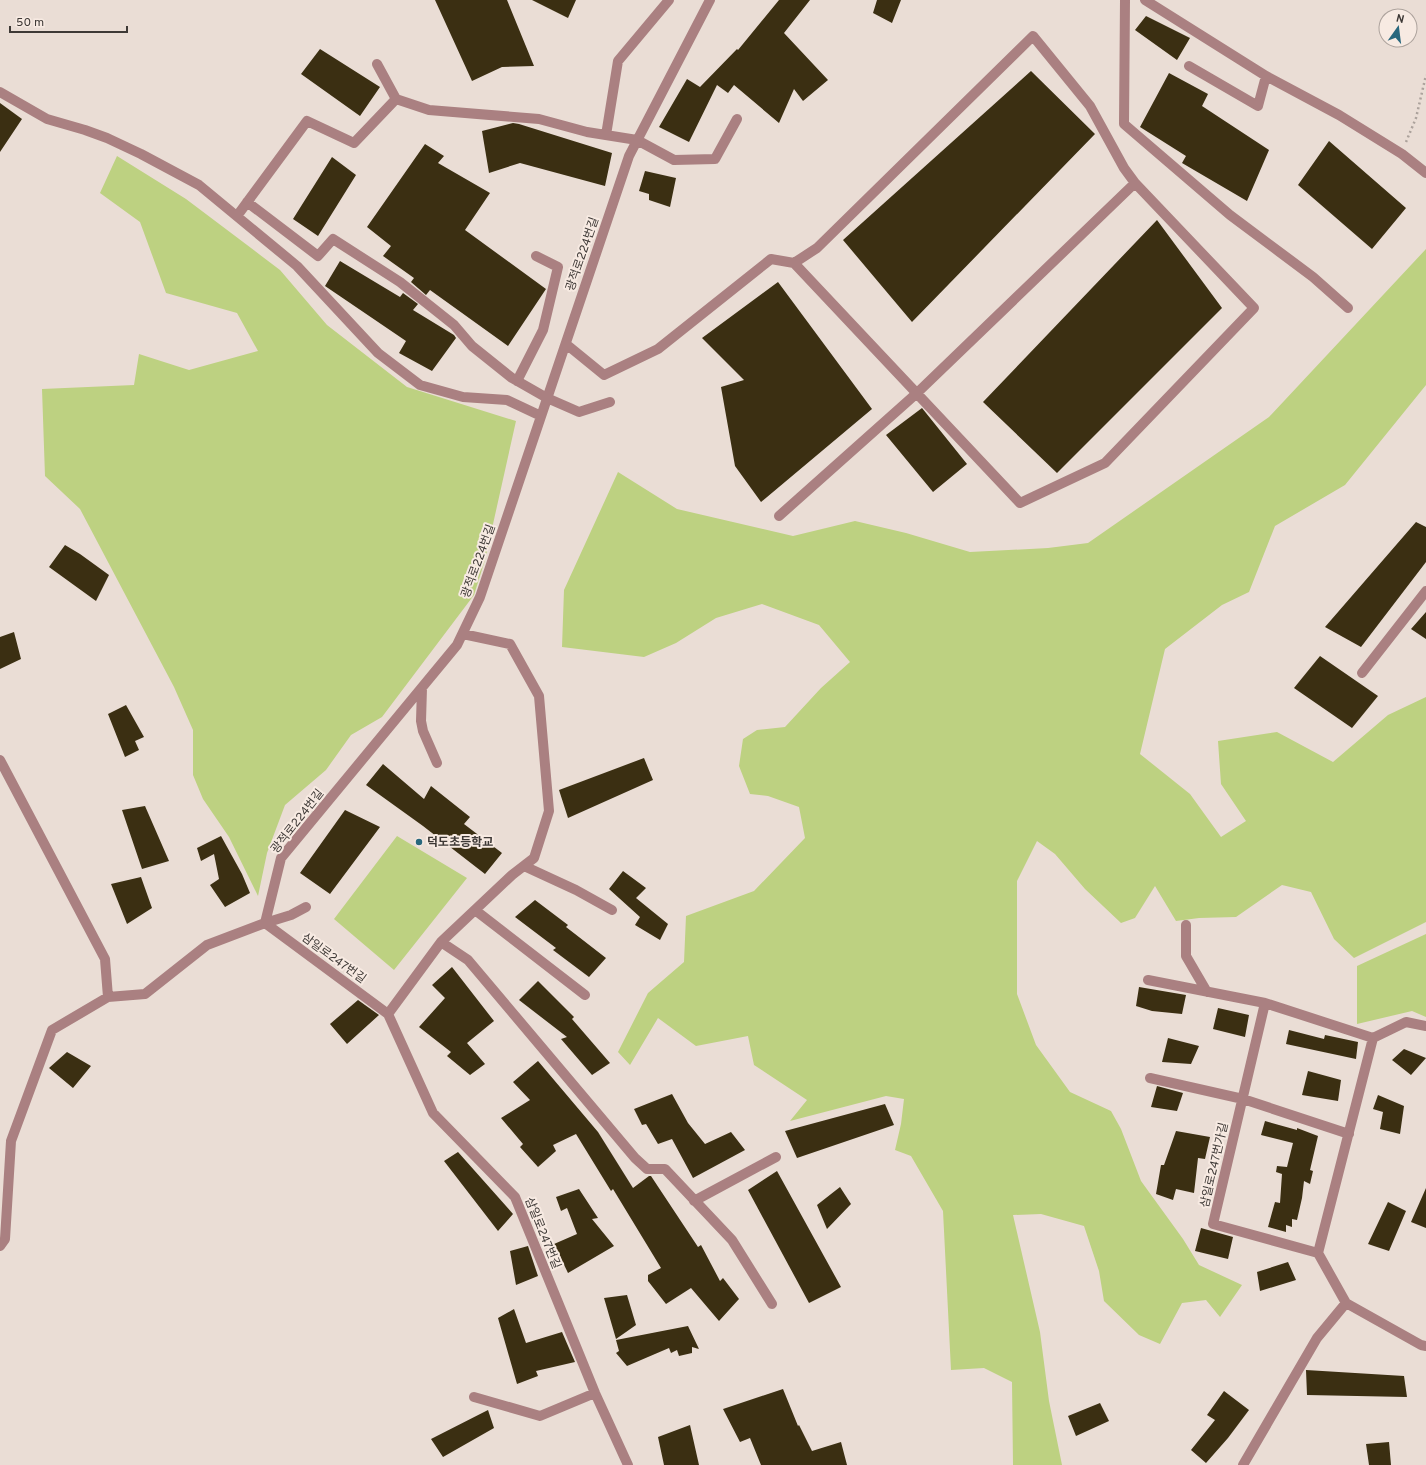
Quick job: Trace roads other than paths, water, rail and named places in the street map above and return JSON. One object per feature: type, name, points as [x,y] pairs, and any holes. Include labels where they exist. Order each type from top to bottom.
[{"type":"street","points":[[606,135],[618,61],[669,0]]},
{"type":"street","name":"광적로224번길","points":[[265,923],[281,858],[457,645],[463,634],[480,597],[629,156],[710,0]]},
{"type":"street","points":[[1124,0],[1124,124],[1230,215],[1313,277],[1348,308]]},
{"type":"street","points":[[1145,0],[1266,76],[1339,115],[1402,154],[1426,173]]},
{"type":"street","points":[[566,344],[604,375],[658,349],[770,259],[794,263],[1020,503],[1105,462],[1254,308],[1135,183],[1124,168],[1090,106],[1033,36],[818,248],[794,263]]},
{"type":"street","points":[[377,64],[396,99],[429,110],[539,119],[587,132],[637,140],[674,160],[714,159],[737,119]]},
{"type":"street","points":[[1190,66],[1258,106],[1266,76]]},
{"type":"street","points":[[0,92],[47,119],[85,130],[142,154],[199,185],[297,266],[378,353],[420,385],[463,397],[507,400],[541,416]]},
{"type":"street","points":[[237,216],[306,122],[354,143],[396,99]]},
{"type":"street","points":[[779,516],[917,393],[1135,183]]},
{"type":"street","points":[[247,202],[318,256],[333,239],[400,282],[454,326],[472,346],[517,381],[547,398],[579,412],[610,402]]},
{"type":"street","points":[[517,381],[542,330],[558,267],[536,256]]},
{"type":"street","points":[[1362,673],[1426,591]]},
{"type":"street","points":[[388,1014],[441,942],[512,875],[534,858],[549,811],[539,696],[510,644],[463,634]]},
{"type":"street","points":[[422,688],[421,721],[423,730],[437,762]]},
{"type":"street","points":[[0,760],[105,959],[108,997]]},
{"type":"street","points":[[524,866],[576,890],[612,910]]},
{"type":"street","points":[[0,1246],[5,1239],[11,1141],[52,1030],[108,997],[145,994],[207,945],[265,923],[291,915],[306,907]]},
{"type":"street","points":[[475,910],[585,995]]},
{"type":"street","name":"삼일로247번길","points":[[265,923],[388,1014],[433,1113],[514,1197],[595,1393],[628,1465]]},
{"type":"street","points":[[1186,925],[1186,956],[1207,992]]},
{"type":"street","points":[[441,942],[468,960],[635,1158],[647,1169],[665,1169],[732,1240],[772,1304]]},
{"type":"street","points":[[1148,980],[1265,1003],[1373,1038],[1406,1022],[1426,1026]]},
{"type":"street","name":"삼일로247번가길","points":[[1265,1003],[1213,1224],[1318,1253]]},
{"type":"street","points":[[1373,1038],[1318,1253],[1346,1303],[1421,1345],[1426,1346]]},
{"type":"street","points":[[1150,1078],[1243,1099],[1349,1134]]},
{"type":"street","points":[[694,1201],[776,1157]]},
{"type":"street","points":[[1243,1465],[1317,1338],[1346,1303]]},
{"type":"street","points":[[474,1397],[540,1416],[595,1393]]},
{"type":"place","name":"덕도초등학교","points":[[419,842]]}]
